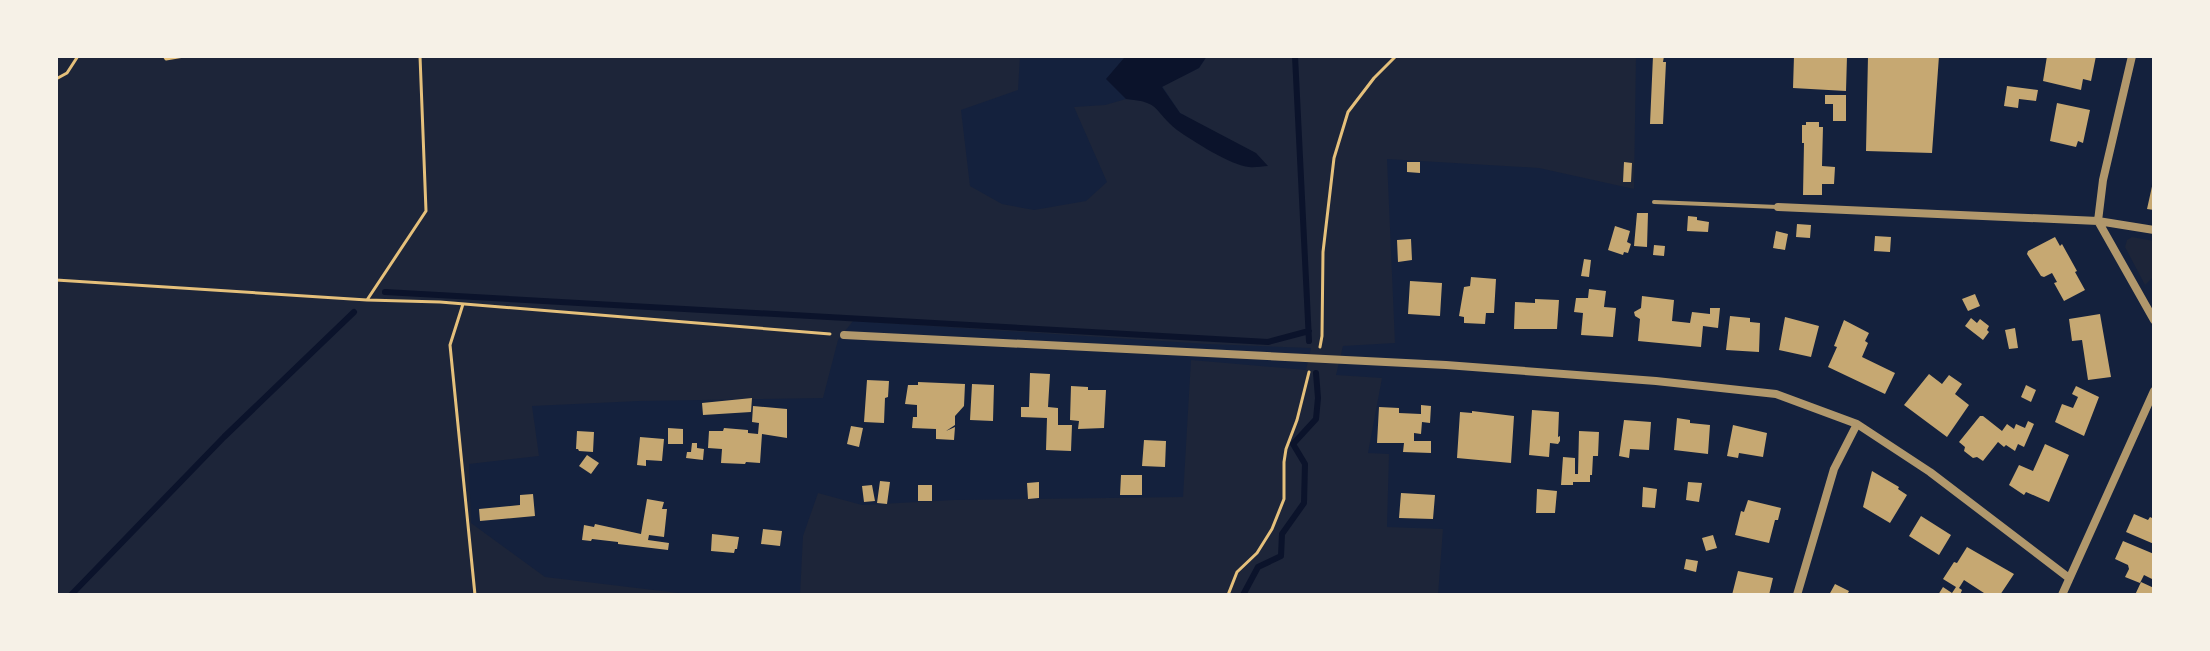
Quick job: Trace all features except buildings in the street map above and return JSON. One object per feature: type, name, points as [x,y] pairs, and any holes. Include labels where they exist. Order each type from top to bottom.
[{"type":"street","points":[[2132,56],[2103,180],[2098,221],[2154,320]]},
{"type":"street","points":[[1778,207],[2098,221],[2154,230]]},
{"type":"street","points":[[844,335],[1446,365],[1641,379],[1776,394],[1857,424],[1930,472],[2069,578]]},
{"type":"street","points":[[2062,595],[2154,391]]},
{"type":"street","points":[[1797,595],[1834,469],[1857,424]]},
{"type":"lane","points":[[1654,202],[1778,207]]},
{"type":"path","points":[[56,79],[67,73],[78,56]]},
{"type":"path","points":[[164,56],[166,59],[184,56]]},
{"type":"path","points":[[367,300],[426,211],[420,56]]},
{"type":"path","points":[[1228,595],[1237,572],[1257,553],[1272,529],[1284,499],[1286,449],[1310,370],[1318,358],[1322,336],[1323,252],[1334,158],[1348,112],[1396,56]]},
{"type":"path","points":[[56,280],[463,304],[844,335]]},
{"type":"path","points":[[463,304],[450,345],[475,595]]},
{"type":"shaded area","points":[[56,56],[1020,56],[1018,90],[961,110],[970,186],[1002,204],[1034,210],[1086,201],[1107,182],[1074,107],[1105,105],[1126,99],[1145,101],[1176,129],[1212,131],[1180,113],[1162,86],[1199,68],[1207,56],[1636,56],[1634,189],[1539,168],[1387,159],[1395,343],[1343,346],[1336,375],[1382,378],[1368,453],[1389,454],[1387,527],[1443,529],[1438,595],[800,595],[803,536],[818,493],[862,505],[954,500],[1183,497],[1191,360],[1306,370],[1311,348],[853,321],[838,340],[823,398],[532,406],[539,456],[469,464],[471,523],[545,577],[695,595],[56,595]]},
{"type":"shaded area","points":[[1207,56],[1199,68],[1162,87],[1180,113],[1256,153],[1268,166],[1242,166],[1222,157],[1177,130],[1152,105],[1126,99],[1106,79],[1124,58]]},
{"type":"shaded area","points":[[2132,237],[2154,241],[2154,276],[2145,285],[2125,247]]},
{"type":"waterway","points":[[1295,56],[1309,341]]},
{"type":"waterway","points":[[385,292],[1268,342],[1309,331]]},
{"type":"waterway","points":[[71,595],[224,437],[354,312]]},
{"type":"waterway","points":[[1243,595],[1258,567],[1281,556],[1282,534],[1304,503],[1305,464],[1293,444],[1316,419],[1316,373]]}]
